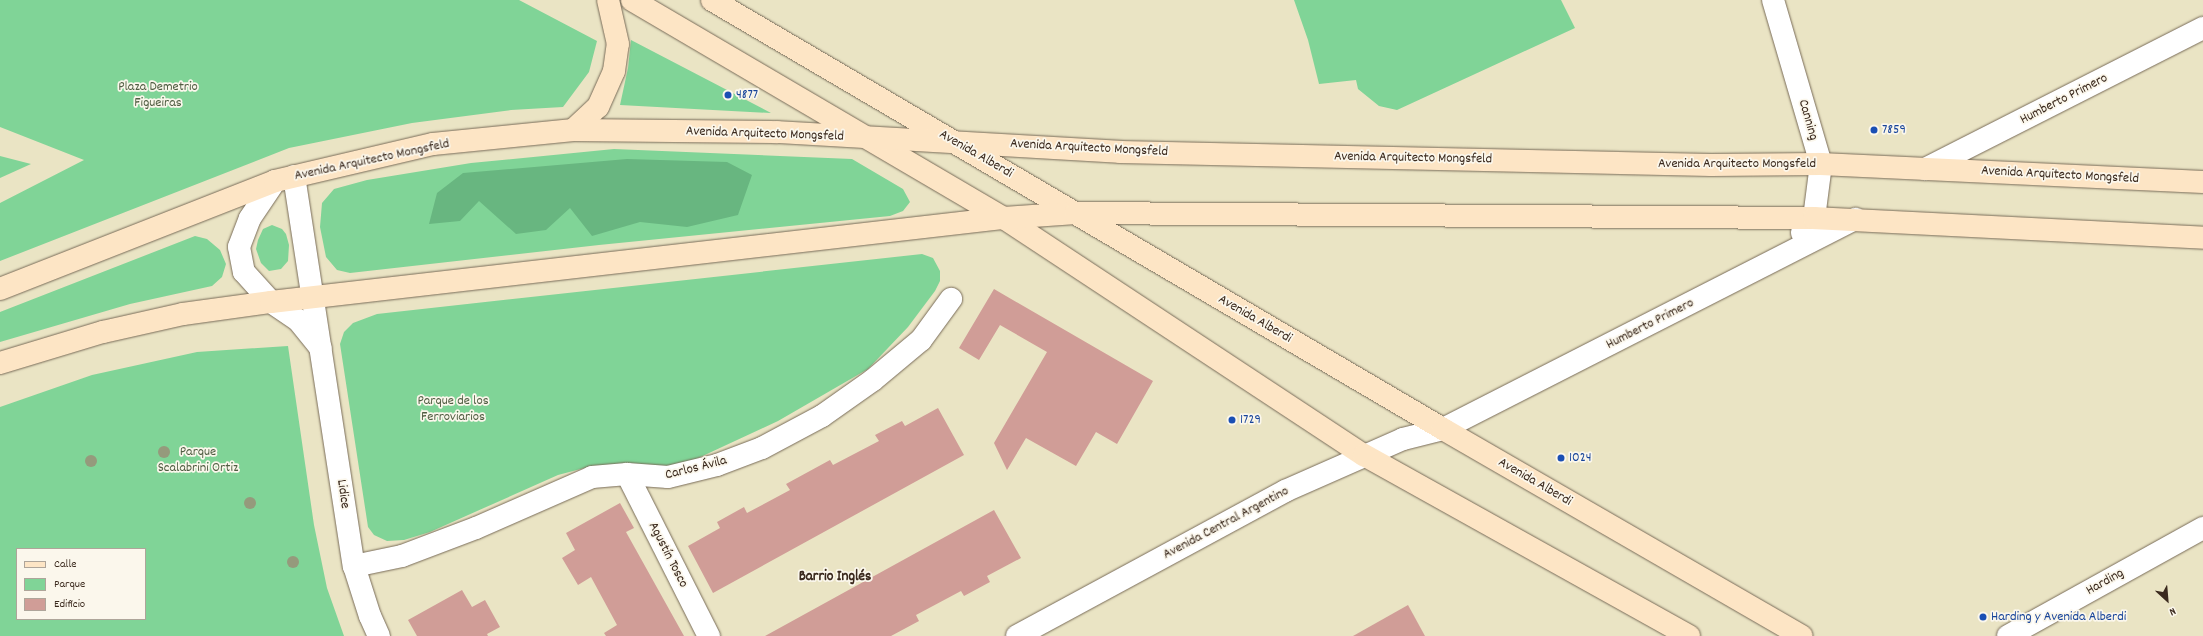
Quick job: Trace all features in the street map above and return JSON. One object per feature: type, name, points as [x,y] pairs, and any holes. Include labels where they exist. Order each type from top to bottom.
[{"type":"main road","points":[[573,130],[598,107],[614,71],[618,44],[608,0]]},
{"type":"main road","points":[[632,0],[1004,218],[1364,455],[1689,636]]},
{"type":"main road","name":"Avenida Alberdi","points":[[712,0],[1443,429],[1801,636]]},
{"type":"main road","name":"Avenida Arquitecto Mongsfeld","points":[[0,289],[285,178],[433,144],[573,130],[777,132],[953,141],[1120,152],[1711,165],[1821,164],[2203,182]]},
{"type":"main road","points":[[0,363],[102,332],[183,314],[271,302],[1004,218],[1076,213],[1814,218],[2203,238]]},
{"type":"street","name":"Canning","points":[[1773,0],[1821,164],[1814,218]]},
{"type":"street","name":"Humberto Primero","points":[[1925,169],[2203,28]]},
{"type":"street","name":"Lidice","points":[[285,178],[313,298],[322,348],[354,566],[370,616],[379,636]]},
{"type":"street","points":[[285,178],[250,218],[239,247],[244,272],[271,302],[298,320],[322,348]]},
{"type":"street","points":[[1783,256],[1814,218]]},
{"type":"street","name":"Humberto Primero","points":[[1443,429],[1856,219]]},
{"type":"street","name":"Carlos Ávila","points":[[354,566],[402,556],[476,528],[592,477],[626,474],[668,478],[717,465],[762,448],[822,416],[873,380],[921,340],[951,299]]},
{"type":"street","name":"Avenida Central Argentino","points":[[1017,636],[1285,491],[1403,439],[1443,429]]},
{"type":"street","name":"Agustín Tosco","points":[[626,474],[709,636]]},
{"type":"street","name":"Harding","points":[[2008,636],[2203,528]]},
{"type":"green space","name":"Plaza Demetrio Figueiras","points":[[0,0],[519,0],[597,41],[589,72],[563,107],[511,110],[412,123],[289,148],[0,261],[0,203],[84,160],[0,127]]},
{"type":"green space","points":[[1294,0],[1561,0],[1575,28],[1397,110],[1379,106],[1358,89],[1356,80],[1319,84],[1308,40]]},
{"type":"green space","points":[[631,40],[771,113],[620,105],[628,68]]},
{"type":"green space","points":[[614,149],[852,159],[903,189],[910,202],[903,211],[890,216],[599,245],[350,273],[337,270],[326,257],[320,227],[322,203],[334,189],[367,180],[471,163]]},
{"type":"green space","points":[[0,156],[31,164],[0,178]]},
{"type":"green space","points":[[627,159],[727,162],[752,175],[738,215],[687,227],[640,222],[592,236],[570,208],[546,230],[516,234],[479,201],[460,221],[429,224],[437,193],[463,173]]},
{"type":"green space","points":[[272,225],[282,229],[286,234],[289,245],[288,261],[281,269],[269,271],[261,263],[256,249],[263,229]]},
{"type":"green space","points":[[195,236],[207,239],[220,250],[226,264],[222,277],[212,286],[130,304],[0,342],[0,312]]},
{"type":"green space","name":"Parque de los Ferroviarios","points":[[922,254],[933,258],[940,271],[940,281],[935,291],[908,327],[868,369],[778,421],[694,460],[671,466],[651,468],[622,464],[592,466],[558,475],[430,532],[404,540],[387,541],[374,535],[368,527],[340,344],[344,332],[353,323],[377,314]]},
{"type":"green space","name":"Parque Scalabrini Ortiz","points":[[288,346],[314,525],[327,588],[344,636],[0,636],[0,407],[92,375],[197,352]]},
{"type":"building","points":[[994,289],[1153,381],[1117,444],[1096,432],[1076,466],[1026,438],[1007,470],[994,443],[1047,352],[1000,325],[979,360],[959,348]]},
{"type":"building","points":[[938,408],[964,455],[713,593],[688,546],[720,528],[717,522],[744,507],[747,513],[790,490],[786,484],[830,460],[833,465],[879,441],[875,435],[902,421],[905,426]]},
{"type":"building","points":[[620,503],[634,528],[626,532],[684,636],[606,636],[604,633],[617,625],[591,577],[578,585],[562,558],[575,550],[566,533]]},
{"type":"building","points":[[994,510],[1021,558],[987,576],[990,582],[964,596],[961,591],[916,615],[919,621],[891,636],[765,636]]},
{"type":"building","points":[[462,590],[472,607],[485,600],[500,627],[487,634],[488,636],[417,636],[408,620]]},
{"type":"building","points":[[1408,605],[1425,636],[1353,636]]},
{"type":"place","name":"4877","points":[[728,95]]},
{"type":"place","name":"7859","points":[[1874,130]]},
{"type":"place","name":"1729","points":[[1232,420]]},
{"type":"place","name":"1024","points":[[1561,458]]},
{"type":"place","name":"Harding y Avenida Alberdi","points":[[1983,617]]},
{"type":"district","name":"Barrio Inglés","points":[[835,578]]}]
